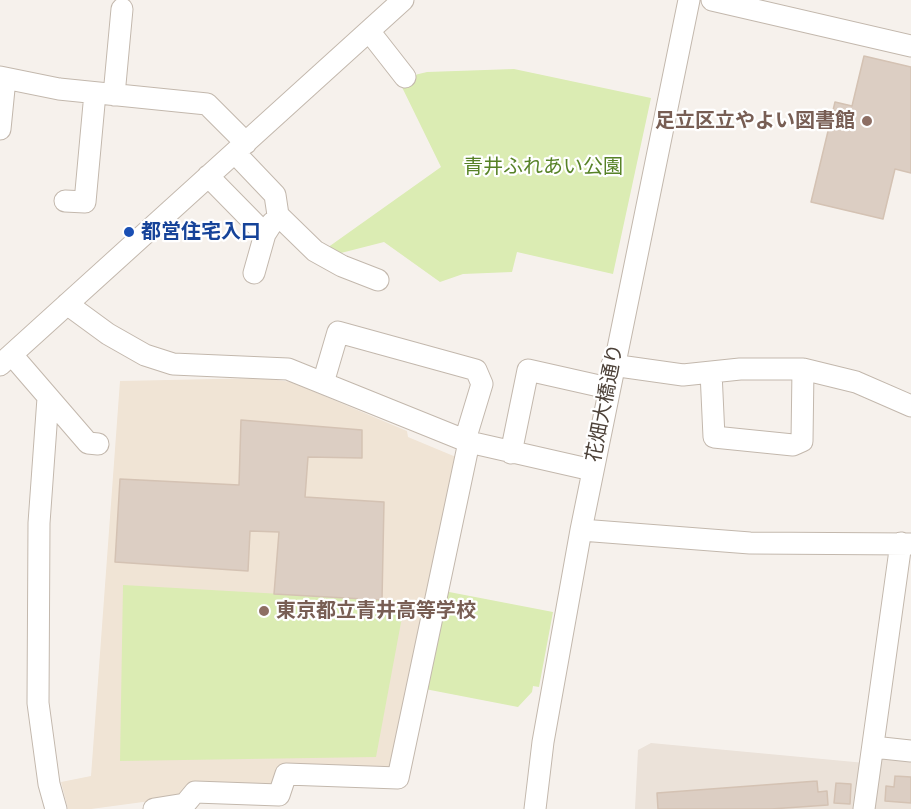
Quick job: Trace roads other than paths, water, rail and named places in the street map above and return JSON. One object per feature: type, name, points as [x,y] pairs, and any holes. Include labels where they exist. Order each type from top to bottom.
[{"type":"street","points":[[99,444],[88,443],[48,398],[6,360],[403,0]]},
{"type":"street","name":"花畑大橋通り","points":[[535,809],[543,742],[580,530],[612,365],[689,0]]},
{"type":"street","points":[[712,0],[911,46]]},
{"type":"street","points":[[65,201],[85,202],[122,9]]},
{"type":"street","points":[[369,31],[405,77]]},
{"type":"street","points":[[0,129],[2,78],[104,94],[207,104],[275,195],[278,215],[315,251],[342,266],[378,280]]},
{"type":"street","points":[[208,176],[265,234]]},
{"type":"street","points":[[254,273],[265,234],[278,215]]},
{"type":"street","points":[[67,304],[108,334],[136,350],[173,364],[288,369],[467,441],[592,470]]},
{"type":"street","points":[[154,809],[185,804],[195,792],[231,801],[279,795],[286,774],[398,778],[467,441],[482,384],[476,370],[338,332],[323,383]]},
{"type":"street","points":[[612,365],[683,375],[802,369],[856,382],[911,406]]},
{"type":"street","points":[[711,372],[714,437],[793,445],[801,450],[802,369]]},
{"type":"street","points":[[511,453],[528,370],[608,388]]},
{"type":"street","points":[[48,398],[39,523],[38,703],[49,784],[56,809]]},
{"type":"street","points":[[580,530],[750,543],[906,543],[864,809]]},
{"type":"street","points":[[873,747],[911,751]]},
{"type":"place","name":"足立区立やよい図書館","points":[[867,121]]},
{"type":"place","name":"都営住宅入口","points":[[129,232]]},
{"type":"place","name":"東京都立青井高等学校","points":[[264,611]]},
{"type":"park label","name":"青井ふれあい公園","points":[[543,167]]}]
